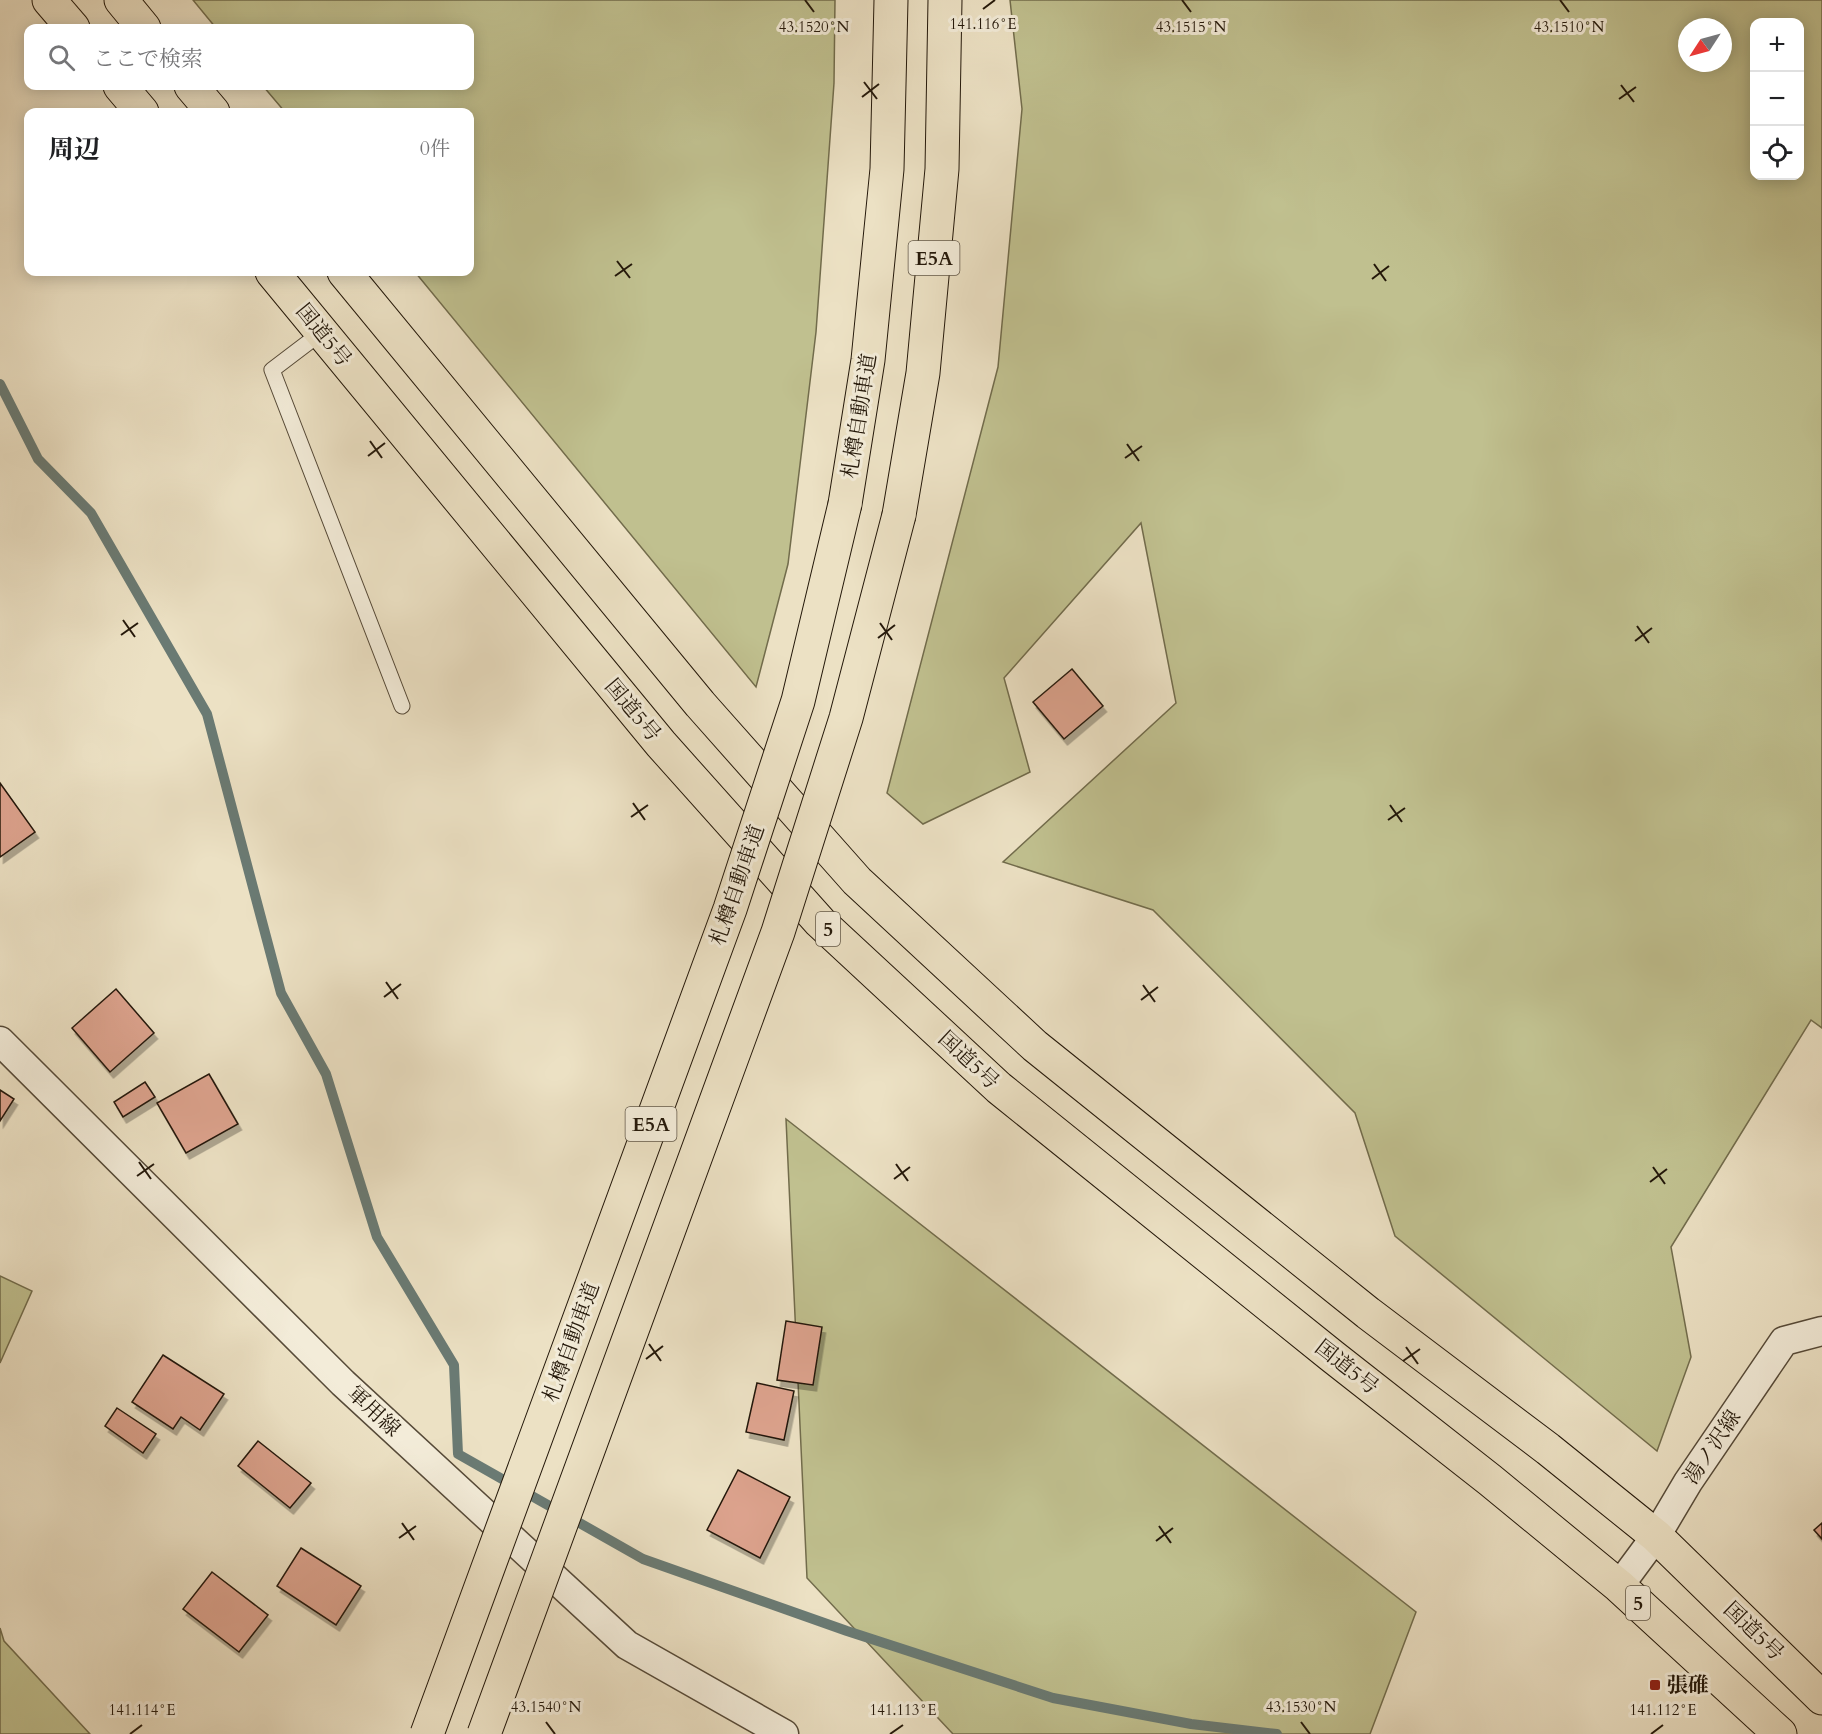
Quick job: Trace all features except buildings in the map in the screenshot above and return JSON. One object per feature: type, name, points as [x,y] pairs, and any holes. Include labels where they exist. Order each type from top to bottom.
[{"type":"highway","points":[[49,0],[70,24]]},
{"type":"highway","points":[[121,0],[141,24]]},
{"type":"highway","name":"札樽自動車道","points":[[427,1734],[730,909],[798,700],[845,504],[868,360],[886,181],[891,0]]},
{"type":"highway","name":"E5A","points":[[484,1734],[778,933],[846,718],[899,515],[923,373],[942,169],[945,0]]},
{"type":"highway","points":[[123,90],[139,108]]},
{"type":"highway","points":[[194,90],[210,108]]},
{"type":"highway","name":"国道5号","points":[[275,276],[661,744],[820,922],[999,1088],[1490,1480],[1619,1586],[1780,1734]]},
{"type":"highway","name":"国道5号","points":[[347,276],[700,704],[857,881],[1035,1046],[1368,1313],[1548,1449],[1656,1536],[1822,1698]]},
{"type":"street","name":"軍用線","points":[[0,1041],[343,1383],[627,1645],[784,1734]]},
{"type":"street","name":"湯ノ沢線","points":[[1619,1586],[1656,1536],[1688,1482],[1784,1341],[1822,1331]]},
{"type":"lane","points":[[322,332],[272,370],[402,706]]},
{"type":"green space","points":[[193,0],[835,0],[834,83],[816,332],[788,564],[756,687],[418,276],[474,276],[474,108],[282,108],[266,90],[474,90],[474,24],[213,24]]},
{"type":"green space","points":[[1010,0],[1822,0],[1822,1028],[1811,1020],[1671,1247],[1691,1357],[1657,1451],[1395,1236],[1355,1113],[1153,910],[1003,862],[1176,703],[1141,523],[1004,678],[1030,772],[923,824],[887,793],[998,367],[1022,109]]},
{"type":"green space","points":[[786,1119],[1416,1612],[1370,1734],[953,1734],[807,1578]]},
{"type":"green space","points":[[0,1276],[32,1291],[0,1363]]},
{"type":"green space","points":[[0,1628],[4,1641],[90,1734],[0,1734]]},
{"type":"waterway","points":[[0,384],[38,459],[91,513],[207,714],[281,993],[326,1074],[377,1237],[454,1365],[458,1454],[643,1559],[847,1631],[1053,1698],[1191,1724],[1277,1734]]},
{"type":"place","name":"張碓","points":[[1655,1685]]}]
